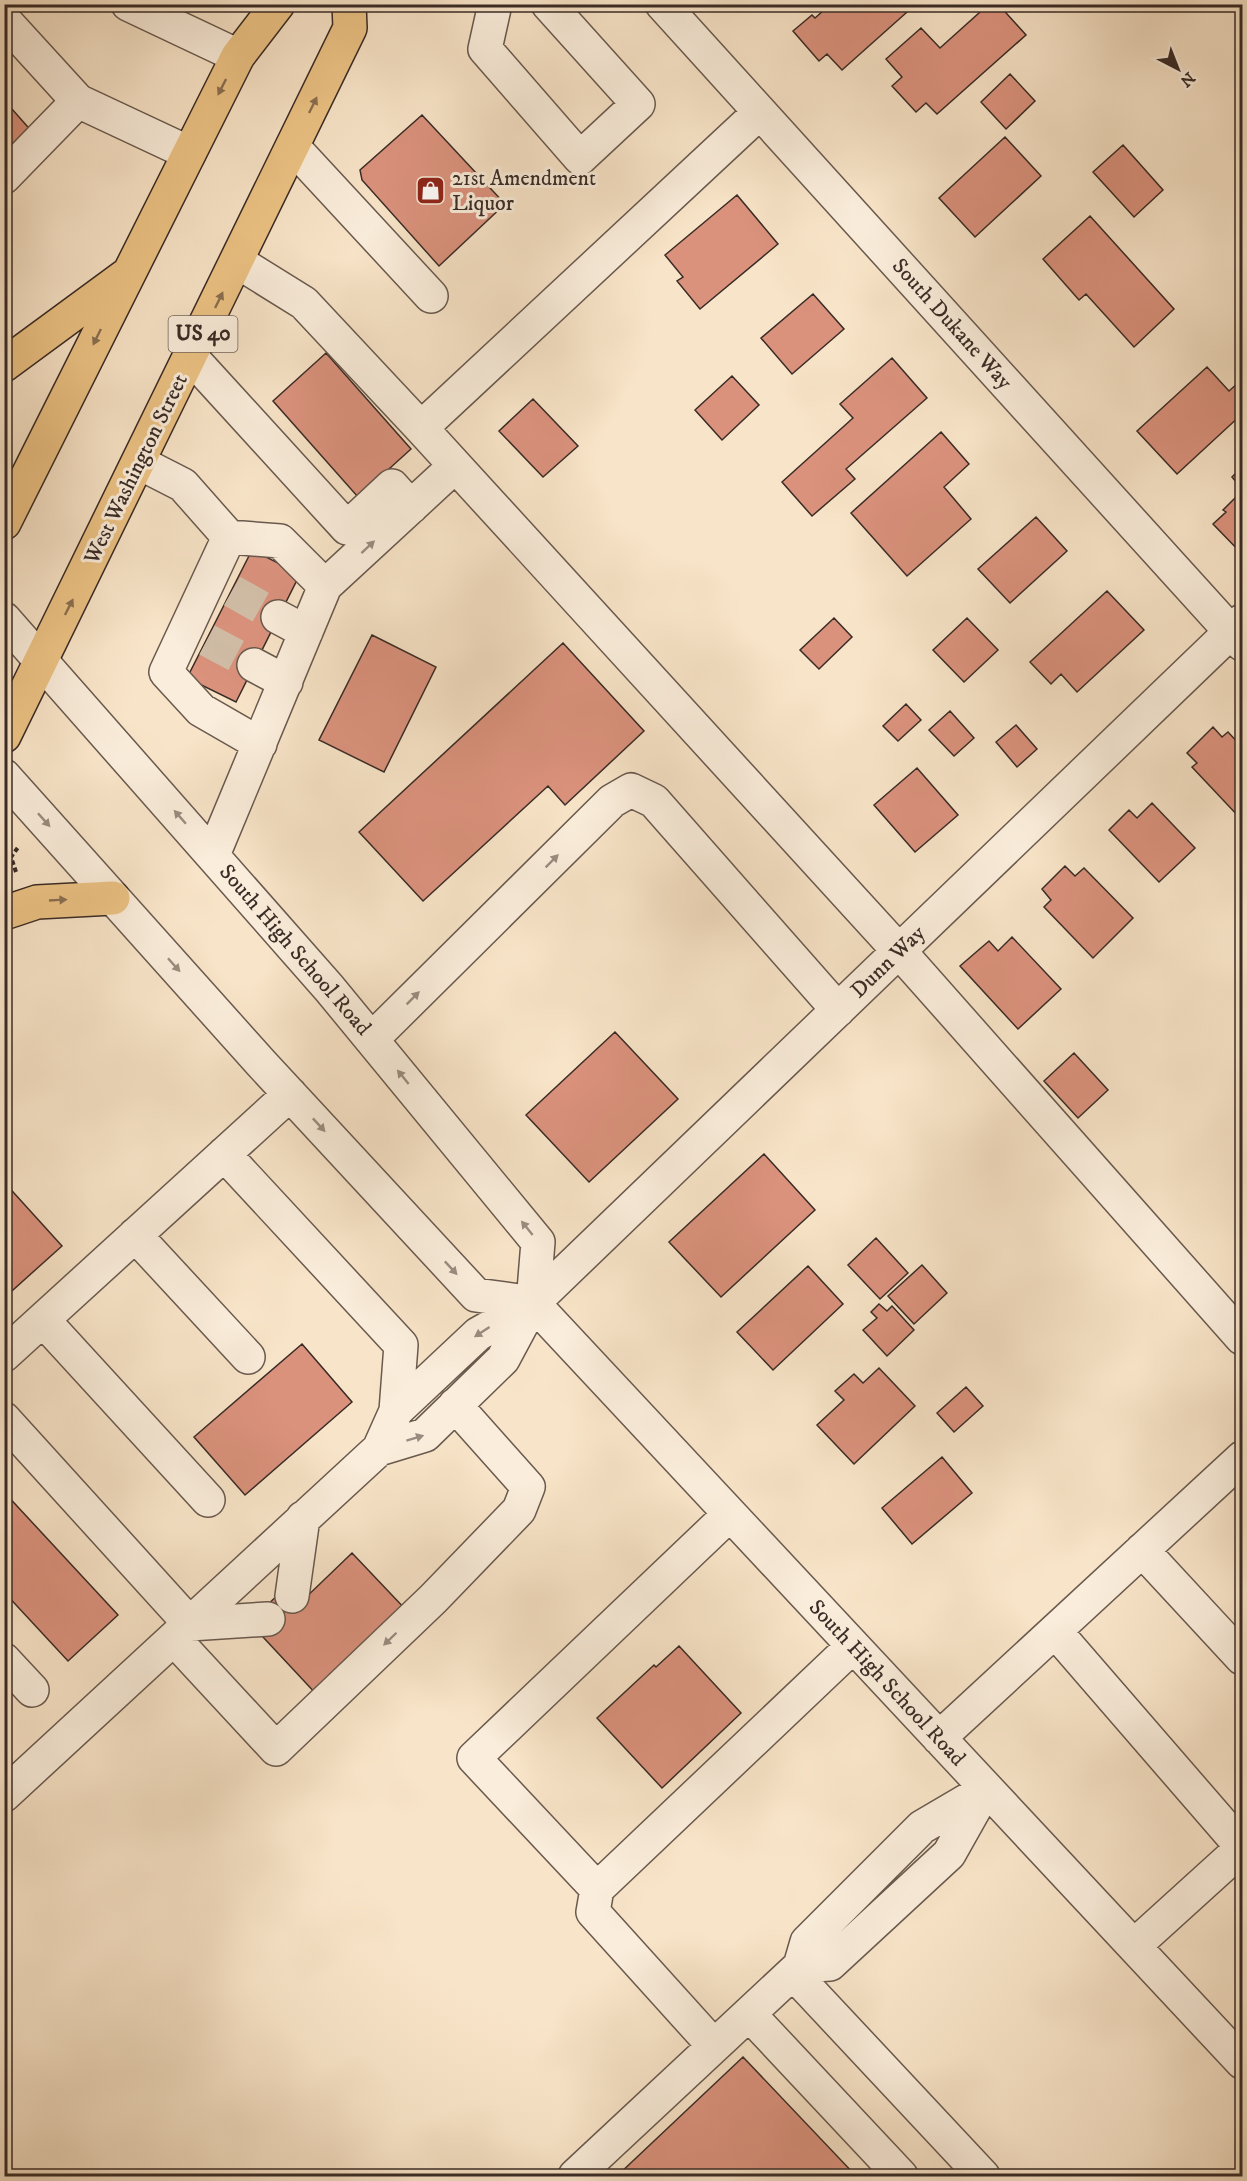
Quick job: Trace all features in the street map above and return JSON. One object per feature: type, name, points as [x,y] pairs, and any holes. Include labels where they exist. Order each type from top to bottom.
[{"type":"main road","points":[[4,523],[238,56],[278,4]]},
{"type":"main road","name":"West Washington Street","points":[[4,736],[140,463],[350,28],[349,4]]},
{"type":"main road","points":[[4,365],[129,273]]},
{"type":"main road","points":[[4,913],[37,902],[113,898]]},
{"type":"street","points":[[495,4],[485,49],[580,158],[638,104],[548,4]]},
{"type":"street","name":"South Dukane Way","points":[[662,4],[1239,632]]},
{"type":"street","points":[[129,5],[238,56]]},
{"type":"street","points":[[4,20],[78,101],[189,153]]},
{"type":"street","points":[[4,177],[78,101]]},
{"type":"street","points":[[421,428],[760,112]]},
{"type":"street","points":[[293,147],[432,296]]},
{"type":"street","points":[[238,262],[304,303],[421,428],[899,951],[1242,1338]]},
{"type":"street","points":[[191,357],[346,528],[392,486],[411,507]]},
{"type":"street","points":[[140,463],[183,485],[229,537],[280,541],[326,586]]},
{"type":"street","points":[[213,855],[286,682],[292,625],[326,586],[455,466]]},
{"type":"street","points":[[229,537],[220,585],[197,634],[166,672],[201,710],[260,744]]},
{"type":"street","name":"South High School Road","points":[[4,619],[42,659],[372,1039],[538,1242],[532,1303],[985,1790],[1242,2062]]},
{"type":"street","name":"Dunn Way","points":[[532,1303],[899,951],[1239,632]]},
{"type":"street","points":[[254,665],[286,682]]},
{"type":"street","points":[[4,776],[290,1094],[476,1295],[532,1303]]},
{"type":"street","points":[[372,1039],[612,801],[632,790],[654,801],[837,1010]]},
{"type":"street","points":[[4,1355],[290,1094]]},
{"type":"street","points":[[4,1795],[379,1449],[396,1411],[401,1346],[224,1154]]},
{"type":"street","points":[[135,1235],[248,1357]]},
{"type":"street","points":[[379,1449],[425,1435],[503,1359],[532,1303]]},
{"type":"street","points":[[396,1411],[477,1334],[532,1303]]},
{"type":"street","points":[[43,1320],[208,1500]]},
{"type":"street","points":[[4,1419],[182,1632],[276,1749],[433,1599],[519,1510],[528,1487],[455,1405]]},
{"type":"street","points":[[939,1738],[1242,1459]]},
{"type":"street","points":[[597,1889],[474,1758],[730,1514]]},
{"type":"street","points":[[292,1596],[303,1518]]},
{"type":"street","points":[[1142,1550],[1242,1659]]},
{"type":"street","points":[[182,1632],[268,1619]]},
{"type":"street","points":[[1055,1631],[1242,1848],[1134,1946]]},
{"type":"street","points":[[714,2046],[593,1912],[597,1889],[853,1646]]},
{"type":"street","points":[[4,1660],[32,1690]]},
{"type":"street","points":[[575,2176],[797,1970],[807,1942],[922,1827],[985,1790]]},
{"type":"street","points":[[797,1970],[983,2176]]},
{"type":"street","points":[[749,2014],[901,2176]]},
{"type":"path","points":[[11,857],[21,843]]},
{"type":"path","points":[[4,854],[11,857],[18,878]]},
{"type":"building","points":[[831,4],[916,4],[842,70],[827,54],[819,61],[793,31],[812,15],[815,18]]},
{"type":"building","points":[[989,4],[998,4],[1026,35],[937,114],[926,103],[916,112],[892,86],[902,77],[886,59],[921,28],[940,48]]},
{"type":"building","points":[[1010,74],[1035,101],[1006,129],[981,102]]},
{"type":"building","points":[[4,100],[34,134],[4,161]]},
{"type":"building","points":[[422,115],[505,204],[439,266],[362,180],[360,170]]},
{"type":"building","points":[[1005,137],[1041,176],[975,237],[939,198]]},
{"type":"building","points":[[1123,145],[1163,190],[1134,217],[1093,172]]},
{"type":"building","points":[[737,195],[778,244],[700,309],[677,281],[683,277],[665,255]]},
{"type":"building","points":[[1090,216],[1174,309],[1134,347],[1086,294],[1079,300],[1043,259]]},
{"type":"building","points":[[813,294],[844,329],[792,374],[761,338]]},
{"type":"building","points":[[326,353],[411,449],[358,497],[273,401]]},
{"type":"building","points":[[892,358],[927,398],[846,469],[855,479],[812,516],[782,482],[853,418],[840,404]]},
{"type":"building","points":[[1207,367],[1229,391],[1238,383],[1242,387],[1242,414],[1177,474],[1137,431]]},
{"type":"building","points":[[732,376],[759,405],[722,440],[695,410]]},
{"type":"building","points":[[533,399],[578,446],[543,477],[499,431]]},
{"type":"building","points":[[941,432],[969,464],[944,487],[971,519],[907,576],[851,513]]},
{"type":"building","points":[[1242,467],[1242,489],[1232,477]]},
{"type":"building","points":[[1242,491],[1242,554],[1213,524],[1226,512],[1223,510]]},
{"type":"building","points":[[1036,517],[1067,551],[1010,603],[978,569]]},
{"type":"building","points":[[252,550],[300,574],[236,702],[187,678]]},
{"type":"building","points":[[1107,591],[1144,630],[1077,692],[1061,674],[1051,684],[1030,662]]},
{"type":"building","points":[[834,618],[852,637],[819,669],[800,650]]},
{"type":"building","points":[[967,618],[998,650],[964,682],[933,650]]},
{"type":"building","points":[[372,635],[436,667],[384,772],[319,740]]},
{"type":"building","points":[[563,643],[644,731],[565,805],[548,786],[423,901],[359,832]]},
{"type":"building","points":[[906,704],[921,720],[898,741],[883,726]]},
{"type":"building","points":[[950,711],[974,738],[954,756],[929,730]]},
{"type":"building","points":[[1016,725],[1037,749],[1017,767],[996,742]]},
{"type":"building","points":[[1213,727],[1222,737],[1228,732],[1242,747],[1240,818],[1192,767],[1197,763],[1187,753]]},
{"type":"building","points":[[917,768],[958,815],[915,852],[874,805]]},
{"type":"building","points":[[1152,803],[1195,848],[1159,882],[1109,830],[1129,810],[1137,818]]},
{"type":"building","points":[[1065,866],[1075,876],[1084,868],[1133,918],[1093,958],[1044,907],[1051,900],[1042,889]]},
{"type":"building","points":[[1012,937],[1061,989],[1018,1029],[960,966],[989,941],[998,951]]},
{"type":"building","points":[[615,1032],[678,1099],[589,1182],[526,1115]]},
{"type":"building","points":[[1074,1053],[1108,1090],[1078,1118],[1044,1081]]},
{"type":"building","points":[[764,1154],[815,1210],[721,1297],[669,1242]]},
{"type":"building","points":[[4,1182],[62,1246],[4,1298]]},
{"type":"building","points":[[876,1238],[908,1273],[880,1299],[848,1265]]},
{"type":"building","points":[[922,1265],[947,1293],[914,1324],[888,1296]]},
{"type":"building","points":[[808,1266],[843,1304],[773,1370],[737,1332]]},
{"type":"building","points":[[879,1304],[887,1311],[892,1306],[914,1330],[887,1356],[863,1330],[877,1318],[871,1312]]},
{"type":"building","points":[[302,1344],[352,1402],[245,1495],[194,1437]]},
{"type":"building","points":[[879,1368],[915,1406],[854,1464],[817,1425],[844,1400],[835,1391],[854,1374],[863,1383]]},
{"type":"building","points":[[966,1387],[983,1406],[954,1432],[937,1413]]},
{"type":"building","points":[[942,1457],[972,1493],[912,1544],[882,1508]]},
{"type":"building","points":[[4,1492],[118,1615],[68,1661],[4,1592]]},
{"type":"building","points":[[352,1553],[408,1612],[318,1696],[263,1637],[275,1626],[261,1611],[285,1588],[299,1604]]},
{"type":"building","points":[[679,1646],[741,1713],[662,1788],[597,1718],[654,1665],[656,1667]]},
{"type":"building","points":[[743,2057],[856,2176],[617,2176]]},
{"type":"tunnel","points":[[232,591],[278,617]]},
{"type":"tunnel","points":[[207,640],[254,665]]},
{"type":"place","name":"21st Amendment Liquor","points":[[431,191]]}]
